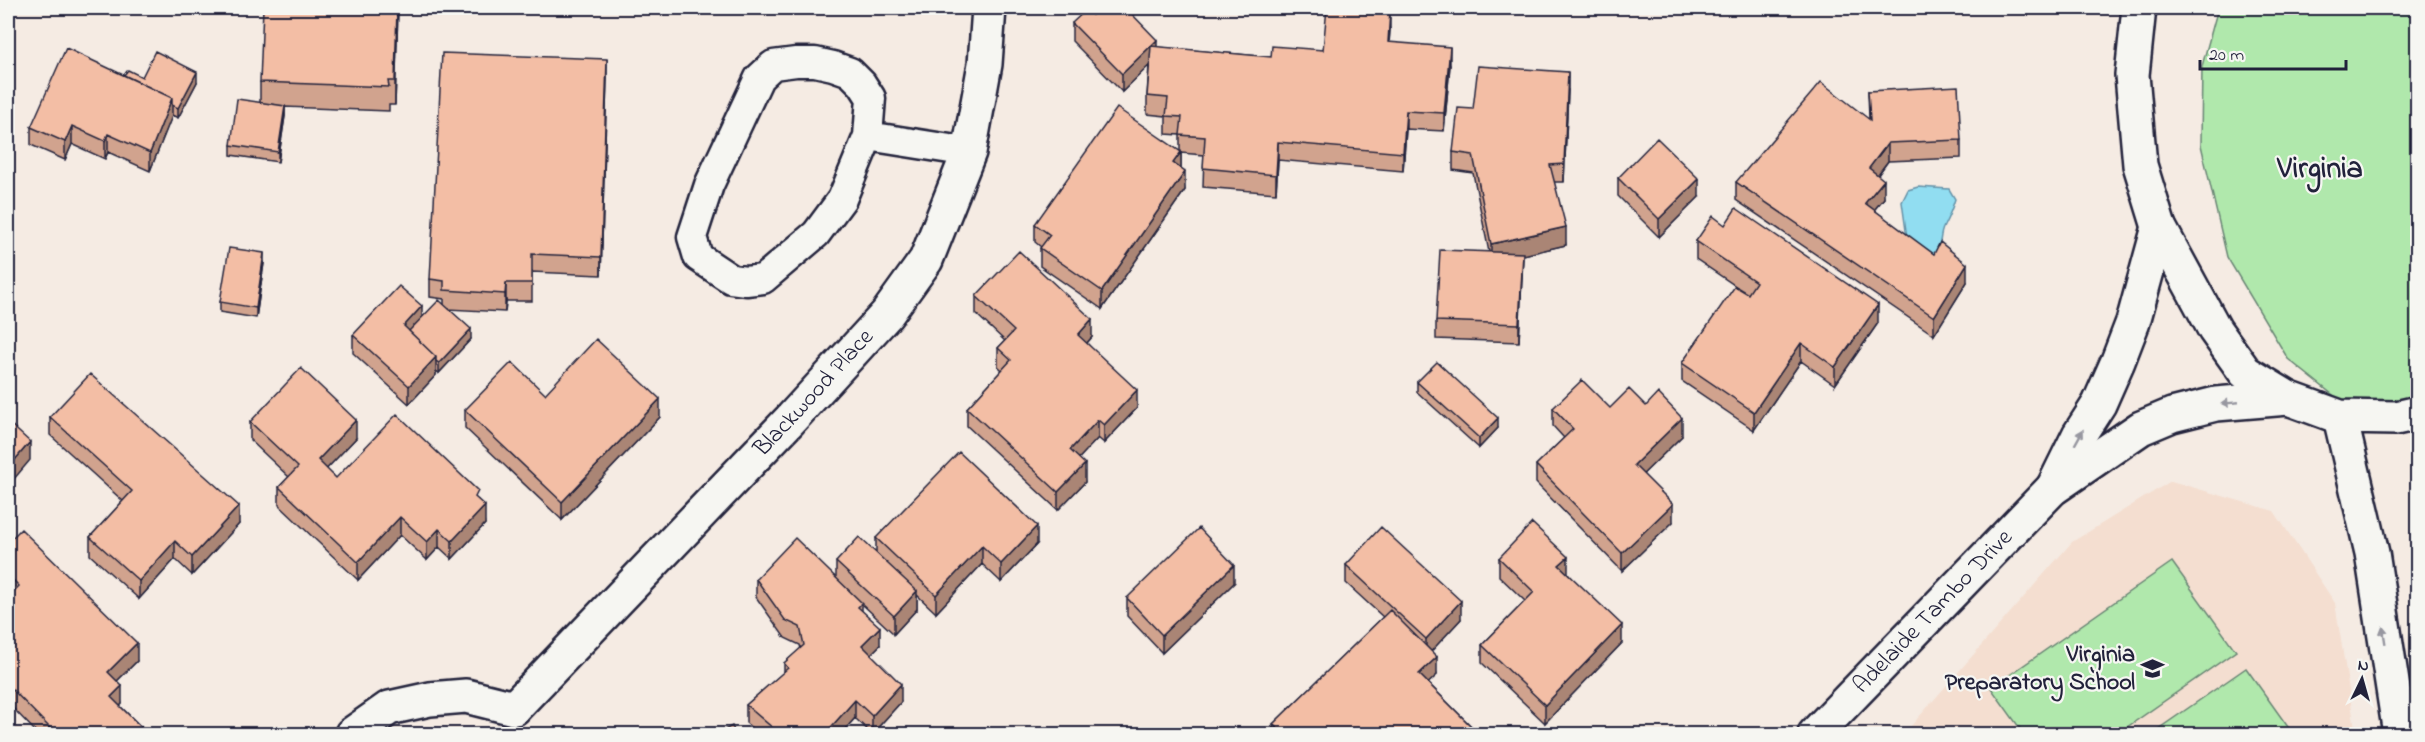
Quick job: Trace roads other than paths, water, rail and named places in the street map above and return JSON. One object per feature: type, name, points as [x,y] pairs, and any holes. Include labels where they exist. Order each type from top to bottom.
[{"type":"street","name":"Blackwood Place","points":[[352,735],[389,708],[430,699],[465,696],[516,722],[887,314],[926,260],[969,152],[985,64],[989,8]]},
{"type":"street","points":[[2139,8],[2132,75],[2140,165],[2159,227],[2215,330],[2245,372],[2288,398],[2340,417],[2396,418],[2418,412]]},
{"type":"street","name":"Adelaide Tambo Drive","points":[[2052,489],[2079,435],[2099,404],[2118,361],[2133,322],[2159,227]]},
{"type":"street","name":"Adelaide Tambo Drive","points":[[1815,735],[2052,489],[2141,428],[2172,415],[2216,404],[2288,398]]},
{"type":"street","points":[[2340,417],[2372,553],[2400,735]]},
{"type":"lane","points":[[814,62],[850,72],[871,98],[868,136],[842,199],[816,234],[763,279],[746,281],[731,279],[698,257],[692,237],[709,186],[759,78],[773,65],[814,62]]},
{"type":"lane","points":[[868,136],[969,152]]},
{"type":"water","points":[[1918,187],[1949,189],[1955,199],[1942,231],[1939,247],[1929,259],[1908,245],[1902,202],[1908,190]]},
{"type":"place","name":"Virginia Preparatory School","points":[[2153,669]]},
{"type":"district","name":"Virginia","points":[[2320,170]]}]
